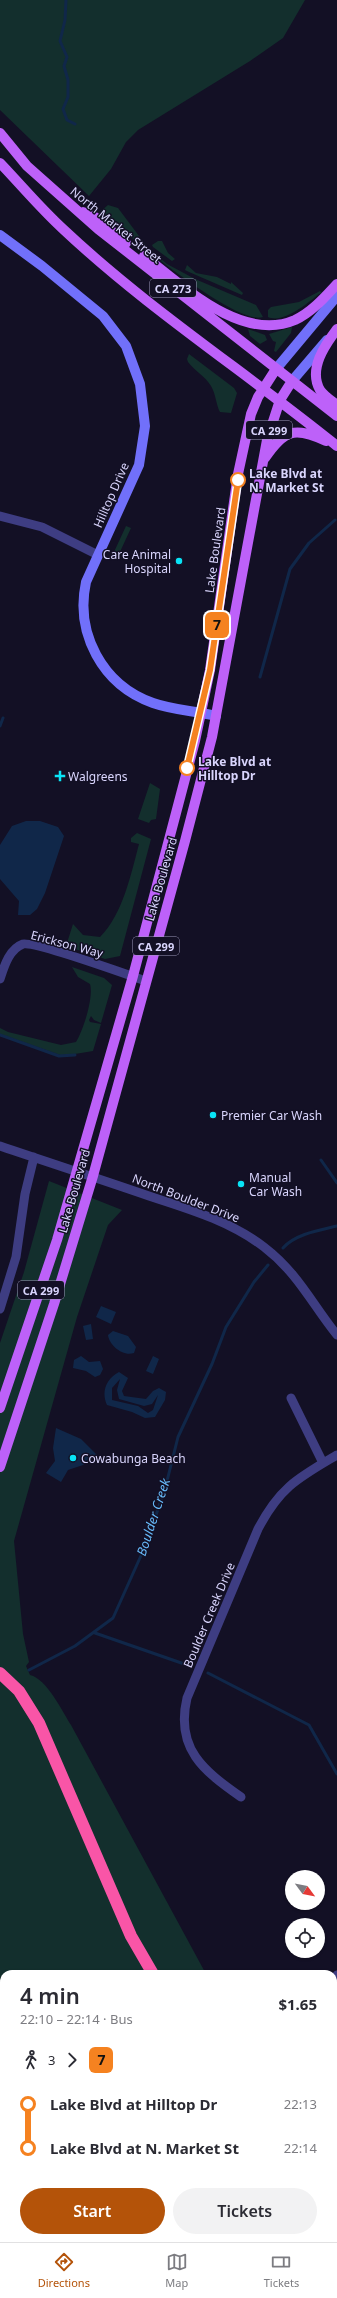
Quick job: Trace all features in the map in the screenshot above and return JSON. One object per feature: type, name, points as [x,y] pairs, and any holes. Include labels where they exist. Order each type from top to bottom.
[{"type":"highway","points":[[0,1673],[19,1691],[39,1722],[131,1936],[151,1970]]},
{"type":"highway","points":[[0,1680],[19,1691]]},
{"type":"main road","name":"North Market Street","points":[[0,133],[28,166],[71,207],[337,416]]},
{"type":"main road","name":"CA 273","points":[[0,163],[62,229],[94,256],[220,357],[280,400],[337,446]]},
{"type":"main road","points":[[71,207],[95,217],[188,290],[232,317],[250,324],[281,324],[296,320],[320,302],[337,284]]},
{"type":"main road","name":"Hilltop Drive","points":[[0,235],[42,266],[103,316],[126,346],[137,374],[145,411],[144,439],[141,459],[134,480],[86,582],[82,608],[85,628],[92,649],[111,676],[132,693],[160,705],[216,716]]},
{"type":"main road","name":"Lake Boulevard","points":[[0,1408],[50,1262],[78,1171],[133,976],[201,713],[210,670],[238,474],[254,406],[263,388],[276,369],[337,296]]},
{"type":"main road","points":[[337,328],[325,345],[316,371],[321,392],[337,405]]},
{"type":"main road","name":"Lake Boulevard","points":[[0,1467],[54,1304],[93,1176],[186,841],[216,716],[267,440],[280,400],[292,381],[337,328]]},
{"type":"main road","points":[[263,462],[280,438],[289,434],[304,432],[337,446]]},
{"type":"street","points":[[0,516],[42,527],[98,555]]},
{"type":"street","name":"Erickson Way","points":[[0,979],[10,955],[16,948],[25,944],[146,981]]},
{"type":"street","name":"North Boulder Drive","points":[[0,1146],[93,1176],[214,1218],[236,1228],[265,1248],[288,1269],[306,1289],[337,1336]]},
{"type":"street","points":[[0,1309],[16,1257],[25,1194],[34,1157]]},
{"type":"street","points":[[291,1398],[323,1463]]},
{"type":"street","name":"Boulder Creek Drive","points":[[242,1798],[203,1768],[193,1754],[184,1728],[183,1714],[187,1698],[258,1529],[271,1505],[289,1485],[305,1473],[337,1455]]},
{"type":"green space","points":[[0,0],[305,0],[283,38],[250,61],[138,130],[126,142],[111,169],[89,196],[0,110]]},
{"type":"green space","points":[[108,205],[118,208],[148,248],[167,264],[195,279],[256,305],[263,317],[249,316],[230,308],[180,276],[101,211]]},
{"type":"green space","points":[[158,241],[162,241],[168,253],[175,259],[172,261],[153,247],[152,245]]},
{"type":"green space","points":[[187,265],[196,273],[217,277],[231,284],[231,282],[243,293],[242,295],[185,270]]},
{"type":"green space","points":[[320,291],[322,293],[295,312],[281,318],[268,317],[268,310],[271,307],[299,302]]},
{"type":"green space","points":[[292,327],[291,333],[276,352],[274,351],[276,342],[273,341],[269,334]]},
{"type":"green space","points":[[248,329],[265,335],[267,340],[260,344],[250,336]]},
{"type":"green space","points":[[189,354],[234,388],[237,393],[231,413],[220,412],[211,386],[206,379],[188,362],[187,359]]},
{"type":"green space","points":[[126,526],[131,528],[119,554],[114,552]]},
{"type":"green space","points":[[150,783],[160,789],[156,819],[151,820],[149,823],[138,819]]},
{"type":"green space","points":[[137,833],[151,839],[120,956],[105,959],[69,947],[67,943],[73,924],[83,935],[100,937],[115,917],[133,868],[139,844],[131,842],[131,838]]},
{"type":"green space","points":[[72,967],[104,978],[112,985],[101,1023],[94,1020],[91,1016],[89,1020],[90,1022],[101,1024],[93,1051],[63,1056],[0,1034],[0,1028],[8,1032],[61,1045],[76,1042],[87,1014],[91,990],[90,984],[78,977]]},
{"type":"green space","points":[[49,1181],[122,1210],[108,1225],[77,1317],[14,1541],[23,1634],[29,1662],[26,1666],[30,1675],[36,1678],[48,1689],[59,1704],[204,1970],[0,1970],[0,1343],[24,1272]]},
{"type":"water","points":[[26,821],[40,821],[58,827],[64,836],[45,893],[37,909],[30,915],[18,915],[19,901],[0,879],[0,845],[12,826]]},
{"type":"water","points":[[101,1306],[116,1312],[111,1324],[96,1317]]},
{"type":"water","points":[[91,1324],[93,1339],[86,1340],[83,1326]]},
{"type":"water","points":[[113,1331],[128,1336],[136,1347],[134,1353],[130,1354],[121,1352],[111,1343],[108,1335]]},
{"type":"water","points":[[81,1356],[89,1362],[100,1361],[103,1369],[100,1375],[95,1377],[86,1371],[73,1368],[74,1360]]},
{"type":"water","points":[[153,1356],[159,1359],[153,1374],[146,1371]]},
{"type":"water","points":[[119,1372],[128,1378],[122,1391],[124,1396],[146,1399],[153,1391],[159,1388],[166,1392],[165,1400],[155,1417],[145,1418],[132,1412],[107,1405],[105,1400],[106,1386]],"holes":[[[120,1379],[117,1390],[119,1399],[144,1406],[152,1404],[158,1395],[153,1410],[148,1413],[138,1406],[112,1400],[112,1388]]]},
{"type":"water","name":"Cowabunga Beach","points":[[56,1428],[81,1439],[97,1455],[83,1465],[68,1470],[61,1482],[46,1473],[55,1461],[53,1448]]},
{"type":"waterway","points":[[66,0],[65,20],[60,41],[67,57],[64,66],[68,80],[68,97],[63,109],[67,120],[75,124]]},
{"type":"waterway","points":[[260,677],[290,569],[309,543],[335,520]]},
{"type":"waterway","points":[[0,726],[3,718]]},
{"type":"waterway","points":[[0,1035],[59,1056],[75,1055]]},
{"type":"waterway","points":[[321,1160],[337,1183]]},
{"type":"waterway","name":"Boulder Creek","points":[[283,1248],[288,1243],[301,1236],[337,1226]]},
{"type":"waterway","name":"Boulder Creek","points":[[29,1670],[75,1646],[113,1618],[148,1540],[167,1481],[178,1437],[212,1364],[226,1327],[254,1282],[268,1265]]},
{"type":"waterway","points":[[95,1633],[190,1666]]},
{"type":"waterway","points":[[208,1673],[309,1725],[337,1774]]},
{"type":"bus line","name":"7","points":[[187,768],[195,741],[210,670],[238,480]]},
{"type":"place","name":"Lake Blvd at N. Market St","points":[[238,480]]},
{"type":"place","name":"Care Animal Hospital","points":[[179,561]]},
{"type":"place","name":"Lake Blvd at Hilltop Dr","points":[[187,768]]},
{"type":"place","name":"Walgreens","points":[[60,776]]},
{"type":"place","name":"Premier Car Wash","points":[[213,1115]]},
{"type":"place","name":"Manual Car Wash","points":[[241,1184]]},
{"type":"place","name":"Cowabunga Beach","points":[[73,1458]]}]
